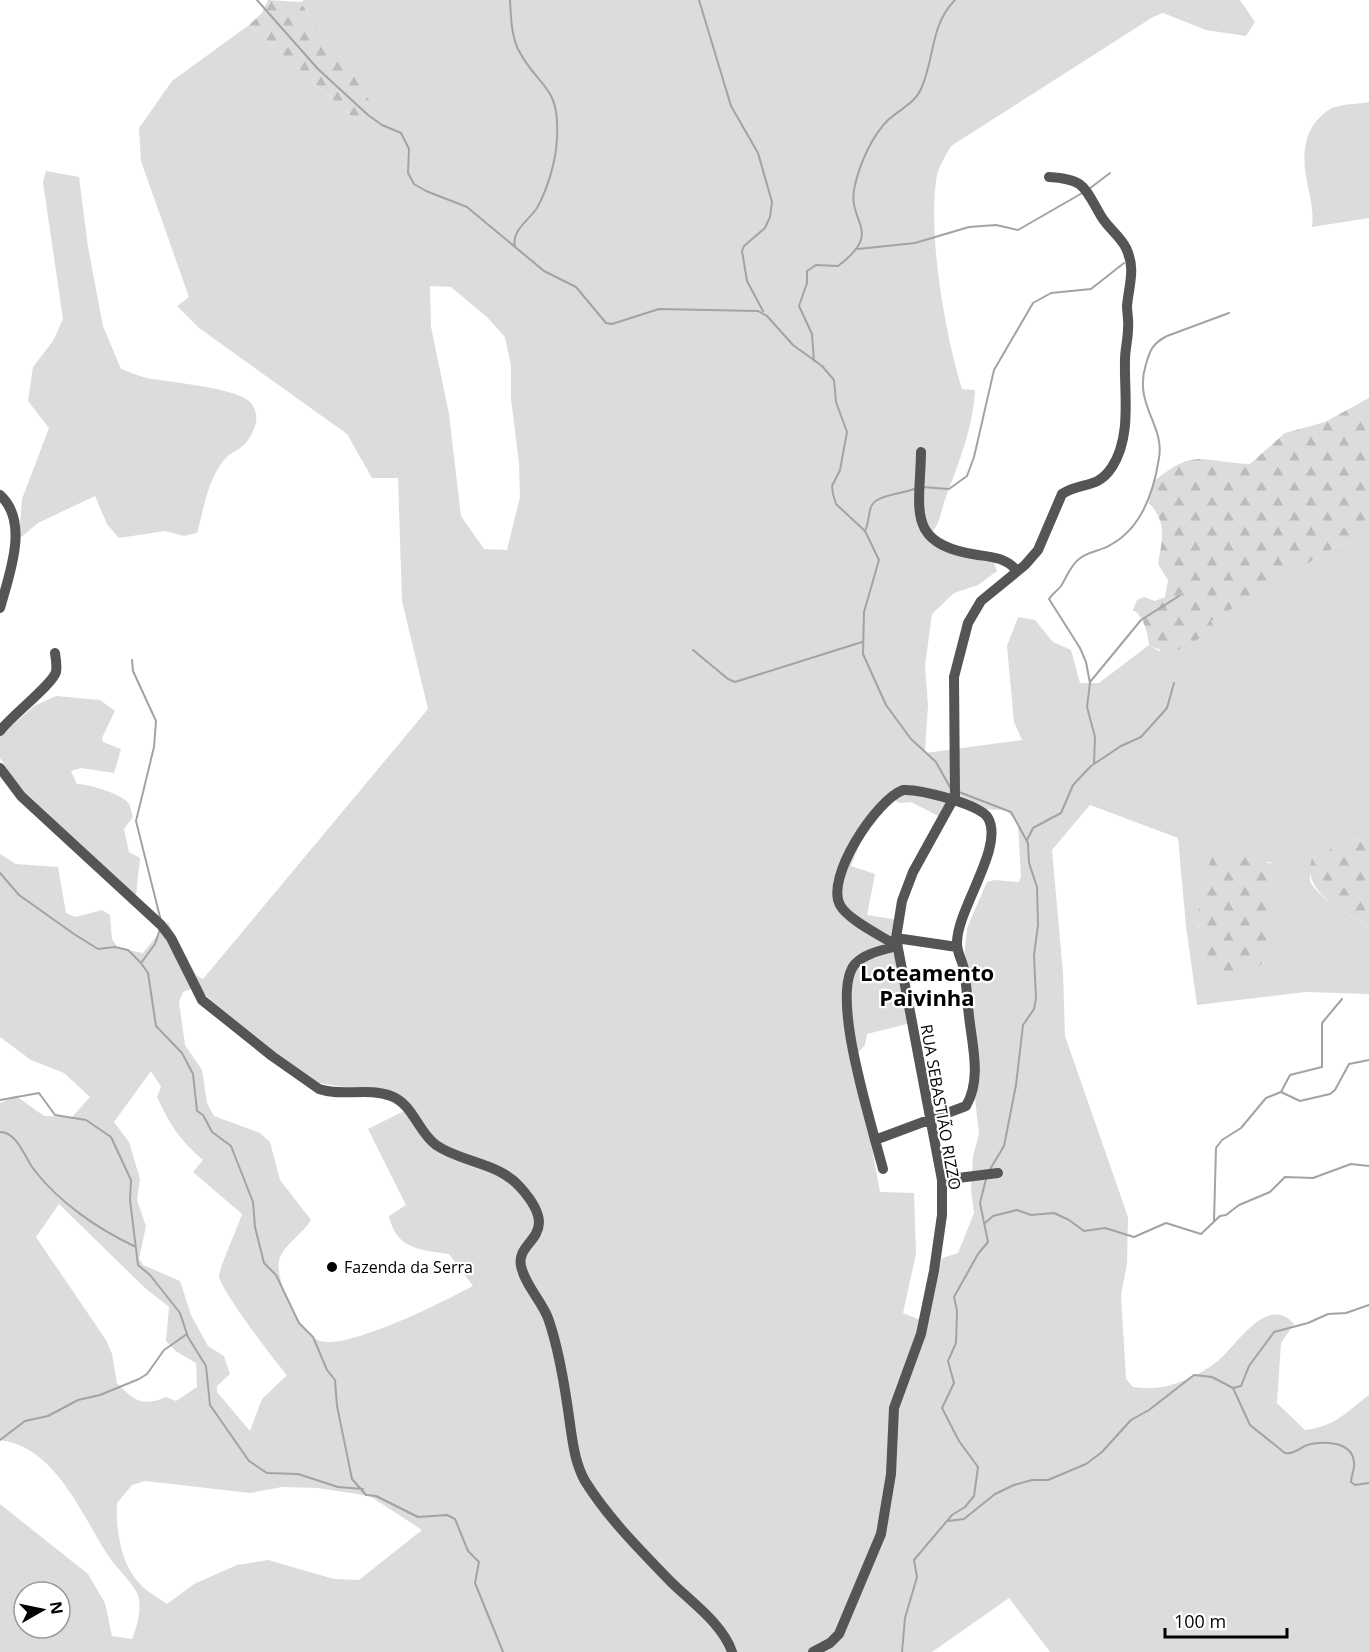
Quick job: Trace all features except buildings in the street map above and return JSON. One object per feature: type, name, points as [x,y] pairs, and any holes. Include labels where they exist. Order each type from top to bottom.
[{"type":"street","points":[[953,801],[956,780],[953,732],[954,677],[962,641],[976,607],[1038,550],[1062,494],[1101,480],[1114,465],[1121,449],[1127,394],[1124,362],[1128,329],[1127,308],[1133,276],[1131,260],[1122,241],[1104,222],[1089,191],[1082,184],[1068,178],[1048,177]]},
{"type":"street","points":[[921,452],[920,518],[926,534],[941,544],[974,555],[1005,560],[1016,570]]},
{"type":"street","points":[[0,495],[11,507],[16,526],[0,608]]},
{"type":"street","points":[[0,731],[13,715],[51,681],[57,666],[55,653]]},
{"type":"street","points":[[0,768],[4,781],[161,925],[171,938],[197,991],[211,1009],[319,1089],[329,1092],[380,1093],[399,1099],[438,1146],[490,1166],[508,1177],[525,1192],[539,1216],[540,1224],[537,1234],[524,1251],[521,1265],[543,1307],[555,1341],[580,1471],[602,1505],[627,1535],[713,1623],[726,1638],[732,1652]]},
{"type":"street","points":[[875,1140],[966,1106],[973,1085],[975,1059],[966,981],[957,947],[960,923],[989,846],[991,826],[988,819],[978,809],[910,790],[895,793],[863,830],[838,879],[835,890],[842,908],[896,942],[957,947]]},
{"type":"street","name":"RUA SEBASTIÃO RIZZO","points":[[813,1652],[830,1643],[839,1634],[881,1534],[891,1474],[894,1408],[921,1334],[934,1271],[942,1215],[942,1180],[896,942],[902,901],[913,872],[953,801]]},
{"type":"street","points":[[883,1169],[846,1014],[846,985],[849,974],[859,960],[896,942]]},
{"type":"street","points":[[942,1180],[998,1173]]},
{"type":"green space","points":[[268,0],[300,2],[354,76],[375,110],[359,123],[249,25],[262,13]]},
{"type":"green space","points":[[305,0],[1240,0],[1255,22],[1246,36],[1206,30],[1163,13],[1153,17],[951,146],[941,164],[937,175],[934,225],[939,283],[962,389],[975,390],[968,431],[933,531],[933,540],[992,558],[997,571],[978,585],[954,593],[932,614],[925,666],[928,705],[925,753],[1022,740],[1014,722],[1007,646],[1018,617],[1035,620],[1053,642],[1071,650],[1080,683],[1099,683],[1149,645],[1159,651],[1335,547],[1369,537],[1369,833],[1313,857],[1310,880],[1319,893],[1369,928],[1369,994],[1306,992],[1197,1005],[1186,926],[1178,838],[1090,805],[1052,850],[1063,973],[1065,1036],[1128,1217],[1127,1264],[1121,1295],[1126,1379],[1133,1387],[1156,1388],[1188,1379],[1218,1361],[1253,1325],[1263,1318],[1274,1315],[1284,1316],[1294,1324],[1281,1343],[1277,1403],[1305,1430],[1333,1422],[1369,1395],[1369,1652],[1050,1652],[1009,1598],[932,1652],[0,1652],[0,1504],[88,1574],[105,1603],[112,1636],[132,1639],[138,1619],[139,1599],[134,1588],[110,1559],[76,1502],[51,1468],[36,1455],[19,1445],[0,1440],[0,1103],[16,1096],[44,1116],[72,1117],[90,1097],[64,1073],[31,1060],[0,1037],[0,854],[16,864],[58,867],[66,913],[75,917],[102,910],[110,915],[112,939],[118,948],[143,953],[168,922],[196,975],[203,979],[428,709],[402,601],[398,478],[372,478],[347,434],[199,328],[177,306],[189,297],[141,161],[139,128],[172,81],[249,25],[359,123],[374,110],[354,76],[300,2]],"holes":[[[430,286],[451,287],[487,317],[505,337],[511,366],[511,399],[519,463],[520,497],[507,550],[484,549],[461,516],[449,414],[431,327]],[[887,797],[900,803],[911,802],[944,819],[958,803],[976,809],[1006,810],[1018,823],[1021,877],[1019,882],[994,880],[987,882],[967,928],[962,980],[979,1134],[973,1156],[971,1190],[974,1213],[958,1253],[942,1258],[928,1323],[903,1313],[916,1254],[914,1193],[880,1192],[855,1056],[865,1045],[867,1034],[911,1023],[899,920],[867,915],[875,874],[851,866],[866,827]],[[1210,862],[1271,862],[1264,963],[1198,927]],[[197,987],[247,1034],[319,1083],[397,1095],[408,1109],[368,1129],[406,1205],[389,1216],[392,1227],[397,1235],[411,1246],[449,1254],[473,1286],[373,1332],[333,1342],[320,1341],[310,1335],[291,1308],[282,1286],[279,1260],[284,1250],[311,1220],[280,1180],[270,1142],[260,1133],[214,1116],[207,1103],[202,1070],[185,1045],[179,1002],[183,992]],[[151,1071],[161,1087],[157,1097],[171,1124],[187,1145],[203,1160],[193,1172],[242,1214],[219,1276],[238,1310],[287,1375],[262,1399],[250,1431],[217,1392],[217,1386],[230,1374],[224,1356],[208,1346],[191,1315],[180,1281],[143,1265],[139,1259],[146,1226],[137,1200],[140,1179],[129,1142],[114,1122]],[[59,1204],[145,1288],[169,1307],[166,1341],[177,1352],[196,1363],[197,1387],[176,1401],[166,1397],[144,1402],[128,1394],[117,1383],[112,1354],[106,1340],[36,1237]],[[145,1481],[250,1493],[282,1487],[318,1488],[370,1496],[422,1530],[359,1580],[334,1579],[268,1560],[237,1565],[194,1584],[167,1604],[143,1587],[133,1576],[121,1546],[117,1524],[117,1503],[132,1485]]]},
{"type":"green space","points":[[1369,102],[1369,218],[1312,227],[1312,210],[1304,160],[1310,131],[1315,122],[1332,108]]},
{"type":"green space","points":[[46,171],[79,177],[88,247],[103,326],[121,369],[147,378],[232,393],[243,397],[253,407],[256,417],[253,431],[243,446],[227,457],[218,468],[207,495],[197,533],[184,536],[165,531],[119,538],[107,524],[95,496],[38,523],[19,539],[22,499],[49,428],[28,401],[33,367],[53,341],[63,319],[43,182]]},
{"type":"green space","points":[[1369,398],[1369,537],[1335,547],[1211,621],[1214,627],[1184,647],[1167,651],[1149,645],[1143,621],[1133,610],[1137,600],[1144,597],[1155,601],[1165,597],[1168,580],[1158,564],[1162,539],[1161,525],[1149,503],[1154,481],[1168,470],[1190,460],[1250,464],[1285,433],[1325,422]]},
{"type":"green space","points":[[56,696],[100,700],[115,711],[102,738],[103,742],[121,749],[114,773],[81,768],[71,771],[77,784],[112,793],[129,804],[133,817],[124,829],[129,852],[140,858],[136,896],[19,787],[0,758],[0,736],[34,706]]},
{"type":"green space","points":[[1369,833],[1369,928],[1326,899],[1312,880],[1310,869],[1313,857]]},
{"type":"green space","points":[[1214,854],[1239,855],[1273,864],[1265,961],[1247,971],[1235,973],[1218,970],[1207,959],[1201,944],[1200,904],[1203,884]]},
{"type":"waterway","points":[[257,0],[318,69],[368,115],[382,125],[401,133],[409,149],[408,173],[414,184],[467,207],[544,271],[576,287],[606,323],[612,324],[659,309],[758,311],[767,316],[793,345],[822,366],[834,380],[836,402],[847,432],[840,470],[832,486],[833,494],[836,504],[865,531],[879,560],[864,612],[863,654],[886,705],[911,739],[936,762],[951,789]]},
{"type":"waterway","points":[[510,0],[512,25],[518,49],[551,96],[557,120],[556,147],[548,183],[537,208],[518,231],[514,241],[515,246]]},
{"type":"waterway","points":[[699,0],[731,106],[758,153],[772,202],[770,217],[765,228],[744,246],[742,251],[747,281],[763,311]]},
{"type":"waterway","points":[[814,361],[812,334],[799,306],[807,283],[807,271],[816,265],[838,266],[860,244],[861,226],[853,198],[863,159],[882,126],[911,102],[921,89],[941,20],[955,0]]},
{"type":"waterway","points":[[1089,189],[1110,173]]},
{"type":"waterway","points":[[858,249],[915,243],[969,227],[996,225],[1018,230],[1084,192]]},
{"type":"waterway","points":[[922,487],[949,489],[967,476],[974,457],[994,370],[1033,303],[1051,293],[1091,289],[1124,263]]},
{"type":"waterway","points":[[1094,764],[1095,737],[1087,707],[1090,683],[1086,662],[1080,648],[1049,599],[1079,559],[1108,546],[1131,528],[1139,518],[1150,495],[1157,470],[1160,446],[1146,403],[1143,378],[1147,359],[1153,347],[1167,336],[1229,313]]},
{"type":"waterway","points":[[865,531],[874,503],[883,497],[914,489]]},
{"type":"waterway","points":[[1090,682],[1141,620],[1179,596]]},
{"type":"waterway","points":[[693,650],[728,679],[735,682],[862,642]]},
{"type":"waterway","points":[[132,660],[133,671],[156,721],[154,747],[136,821],[161,921]]},
{"type":"waterway","points":[[1027,840],[1033,828],[1061,813],[1073,785],[1091,766],[1121,746],[1141,737],[1167,708],[1174,683]]},
{"type":"waterway","points":[[959,792],[1011,812],[1028,843],[1029,863],[1037,887],[1038,925],[1034,955],[1036,998],[1034,1009],[1023,1025],[1016,1085],[1004,1146],[989,1171]]},
{"type":"waterway","points":[[0,873],[19,895],[74,934],[98,949],[115,947],[128,950],[148,973],[156,1026],[182,1053],[193,1074],[197,1111],[203,1115],[212,1132],[231,1146],[253,1202],[255,1227],[264,1263],[276,1275],[299,1323],[313,1337],[327,1370],[335,1380],[337,1406],[352,1479],[366,1495],[376,1496],[418,1517],[447,1515],[455,1519],[468,1551],[479,1562],[475,1583],[503,1652]]},
{"type":"waterway","points":[[141,963],[155,944],[160,929]]},
{"type":"waterway","points":[[1281,1092],[1290,1075],[1322,1067],[1322,1023],[1342,999]]},
{"type":"waterway","points":[[1214,1221],[1216,1148],[1222,1140],[1241,1128],[1266,1098],[1281,1092],[1300,1101],[1330,1094],[1335,1090],[1349,1064],[1369,1060]]},
{"type":"waterway","points":[[0,1100],[39,1093],[55,1115],[86,1120],[111,1137],[131,1180],[130,1200],[138,1265],[150,1275],[180,1313],[188,1337],[206,1366],[210,1405],[249,1461],[267,1473],[298,1474],[338,1487],[363,1489]]},
{"type":"waterway","points":[[0,1132],[12,1136],[35,1171],[56,1194],[93,1223],[134,1246]]},
{"type":"waterway","points":[[985,1223],[993,1216],[1017,1210],[1031,1215],[1054,1213],[1084,1231],[1105,1228],[1134,1237],[1166,1223],[1201,1234],[1220,1216],[1270,1192],[1285,1177],[1313,1178],[1351,1164],[1369,1166]]},
{"type":"waterway","points":[[902,1652],[905,1618],[917,1577],[914,1560],[952,1515],[965,1507],[974,1496],[978,1467],[959,1441],[942,1408],[954,1383],[948,1361],[956,1343],[957,1311],[954,1297],[978,1254],[988,1242],[980,1203],[986,1179]]},
{"type":"waterway","points":[[1233,1388],[1241,1386],[1249,1366],[1274,1332],[1308,1323],[1328,1314],[1346,1313],[1369,1305]]},
{"type":"waterway","points":[[0,1440],[25,1421],[48,1416],[78,1400],[100,1395],[139,1379],[147,1374],[164,1350],[187,1334]]},
{"type":"waterway","points":[[948,1521],[964,1519],[995,1494],[1014,1485],[1032,1480],[1048,1480],[1086,1464],[1102,1452],[1131,1420],[1149,1410],[1194,1375],[1212,1377],[1233,1388],[1250,1425],[1285,1453],[1292,1453],[1311,1444],[1338,1444],[1353,1456],[1351,1482],[1355,1485],[1369,1483]]},
{"type":"place","name":"Fazenda da Serra","points":[[332,1267]]},
{"type":"district","name":"Loteamento Paivinha","points":[[927,986]]}]
